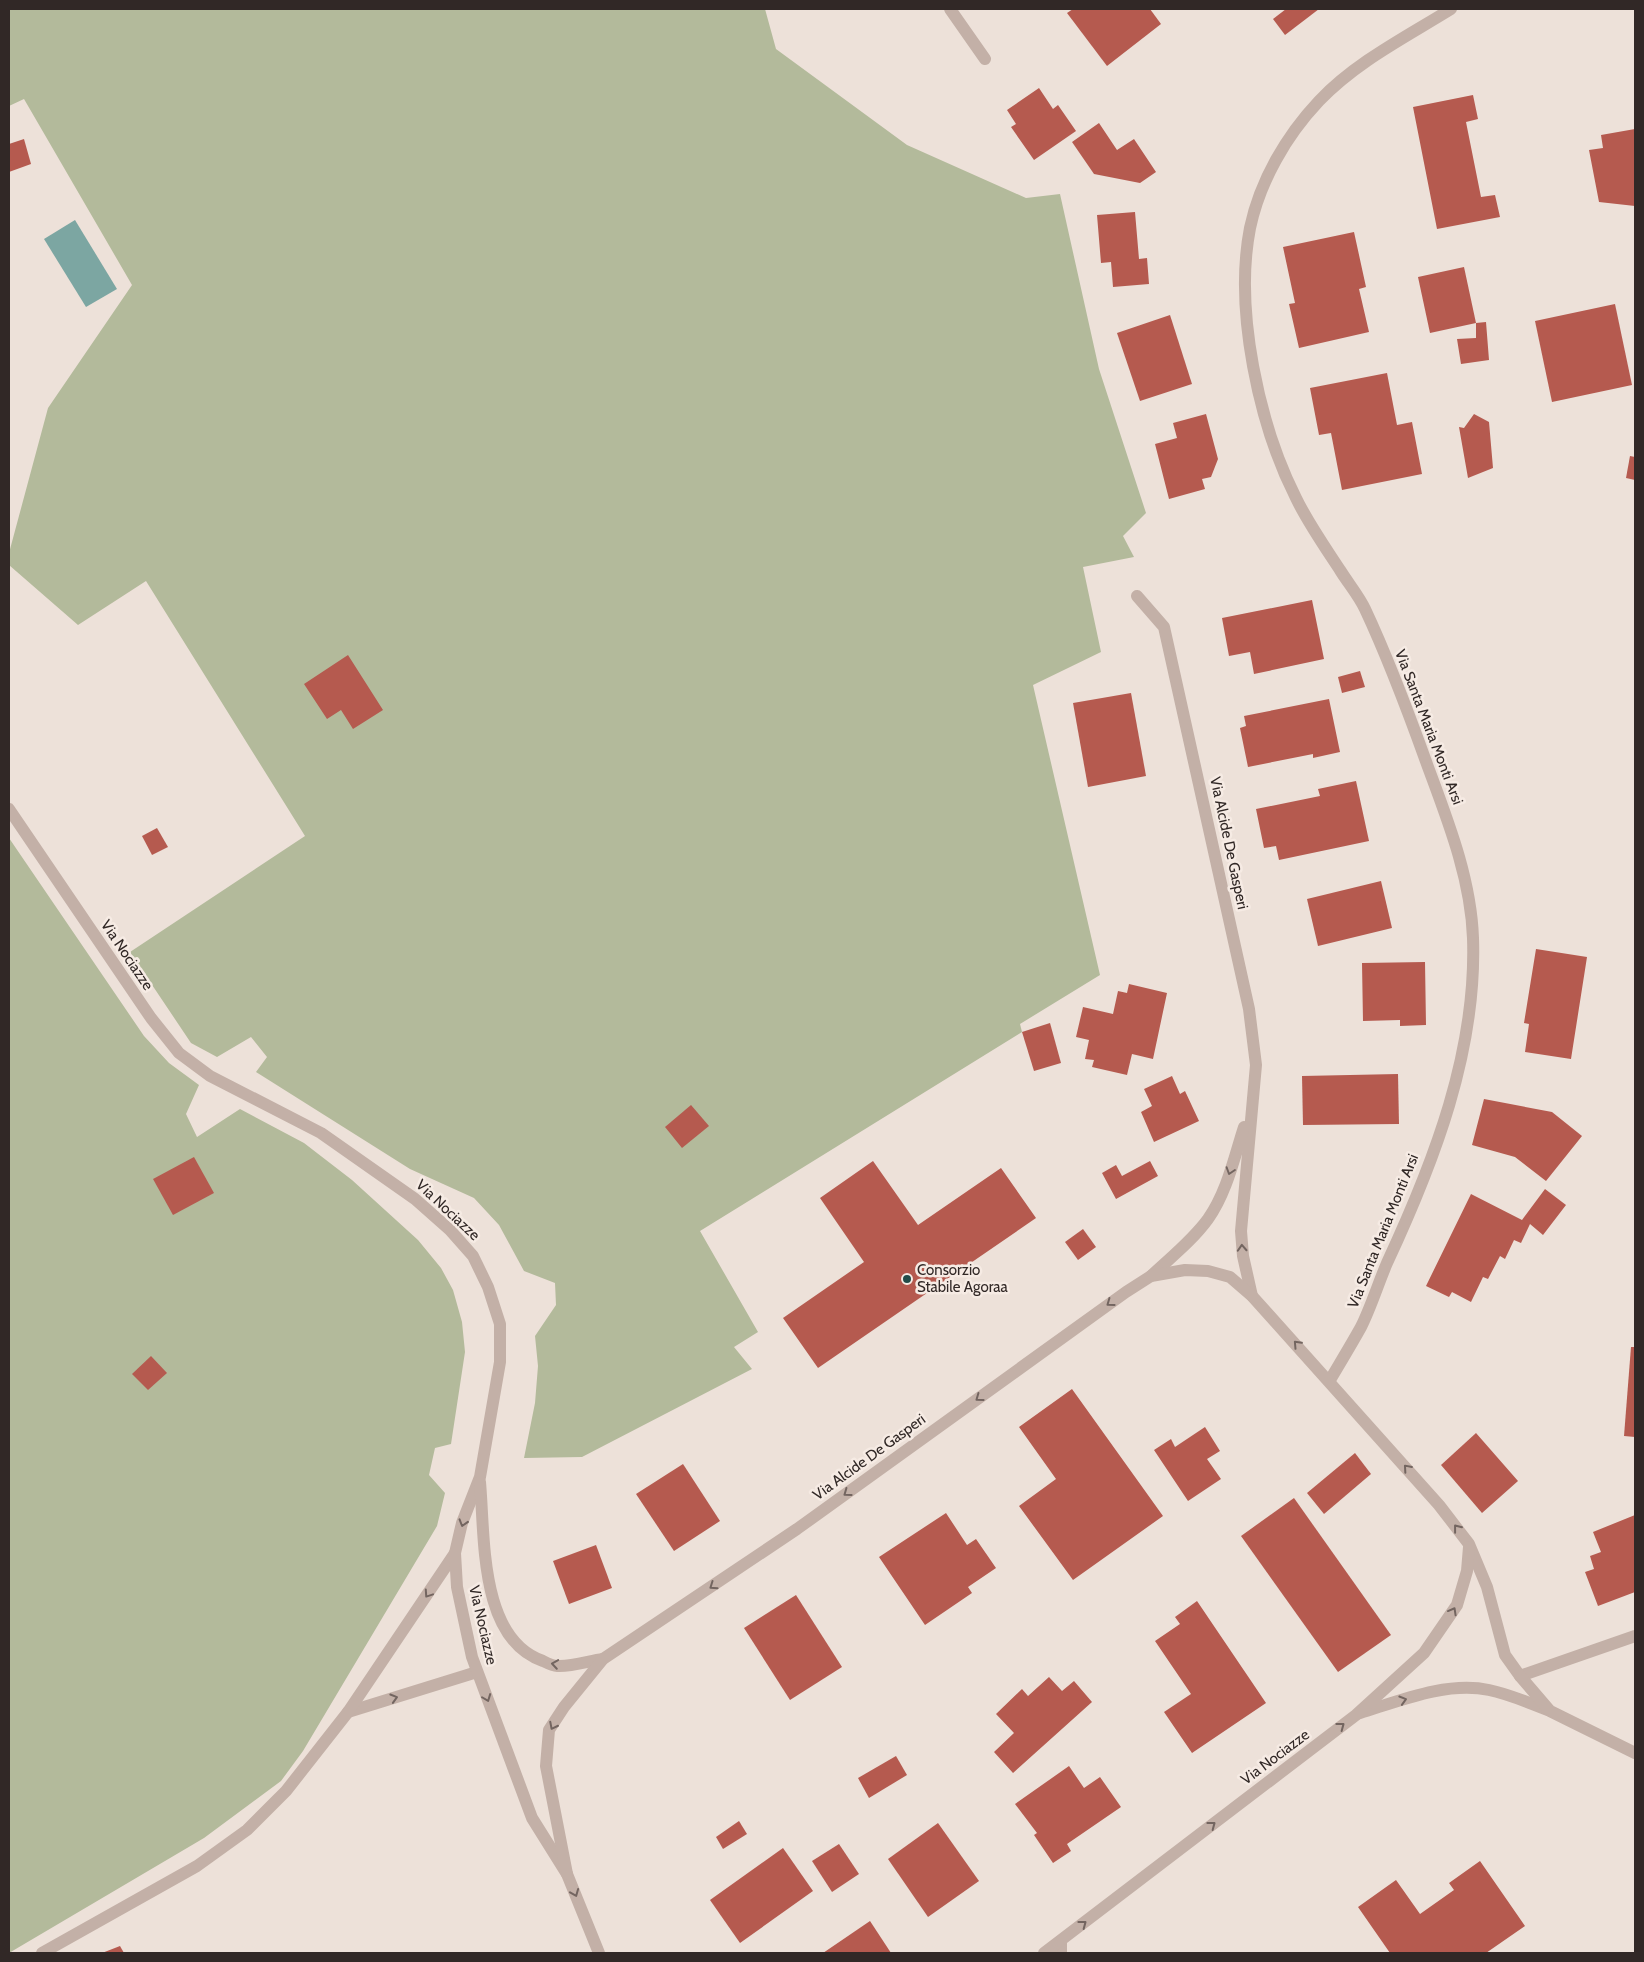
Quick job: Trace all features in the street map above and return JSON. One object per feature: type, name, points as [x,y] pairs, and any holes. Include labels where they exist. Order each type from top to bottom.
[{"type":"street","points":[[950,9],[985,59]]},
{"type":"street","name":"Via Santa Maria Monti Arsi","points":[[1330,1380],[1362,1324],[1373,1294],[1418,1197],[1446,1114],[1465,1041],[1472,986],[1473,935],[1463,873],[1448,822],[1392,675],[1363,605],[1298,502],[1277,458],[1262,411],[1249,334],[1246,268],[1251,226],[1265,183],[1284,144],[1320,101],[1356,68],[1451,9]]},
{"type":"street","name":"Via Alcide De Gasperi","points":[[603,1659],[797,1529],[1151,1276],[1188,1241],[1208,1218],[1223,1191],[1251,1108],[1256,1065],[1249,1009],[1164,627],[1137,596]]},
{"type":"street","name":"Via Nociazze","points":[[9,809],[151,1018],[179,1053],[210,1076],[321,1133],[415,1199],[450,1230],[473,1256],[488,1287],[500,1324],[500,1362],[480,1477],[462,1523],[455,1553],[456,1587],[477,1672],[532,1818],[567,1874],[599,1953]]},
{"type":"street","points":[[1251,1108],[1241,1231],[1243,1256],[1252,1296]]},
{"type":"street","points":[[1151,1276],[1185,1270],[1208,1271],[1230,1278],[1252,1296],[1330,1380],[1439,1505],[1469,1544],[1487,1587],[1505,1655],[1550,1711]]},
{"type":"street","points":[[480,1477],[488,1582],[497,1612],[515,1643],[533,1658],[557,1666],[603,1659]]},
{"type":"street","name":"Via Nociazze","points":[[1044,1953],[1061,1947],[1356,1714],[1424,1653],[1446,1624],[1457,1605],[1467,1571],[1469,1544]]},
{"type":"street","points":[[42,1953],[197,1866],[247,1830],[286,1791],[348,1712],[455,1553]]},
{"type":"street","points":[[1520,1676],[1635,1636]]},
{"type":"street","points":[[567,1874],[546,1766],[550,1730],[564,1707],[603,1659]]},
{"type":"street","points":[[348,1712],[477,1672]]},
{"type":"street","points":[[1356,1714],[1421,1695],[1459,1689],[1488,1689],[1550,1711],[1635,1753]]},
{"type":"green space","points":[[9,9],[765,9],[776,49],[907,145],[1026,198],[1060,194],[1099,369],[1146,513],[1123,536],[1134,557],[1083,567],[1101,652],[1033,685],[1100,975],[1020,1024],[1022,1032],[700,1231],[758,1332],[734,1347],[752,1369],[582,1457],[524,1458],[535,1403],[538,1366],[535,1336],[556,1305],[555,1283],[524,1271],[499,1225],[474,1198],[410,1169],[256,1072],[267,1057],[251,1037],[217,1057],[191,1043],[130,952],[305,836],[146,581],[78,625],[9,565],[9,553],[48,408],[132,285],[24,99],[9,106]]},
{"type":"green space","points":[[9,838],[144,1036],[169,1063],[199,1085],[186,1114],[197,1137],[240,1109],[304,1143],[352,1180],[418,1240],[441,1268],[453,1290],[462,1322],[465,1352],[451,1444],[435,1448],[429,1475],[445,1493],[437,1526],[303,1751],[281,1781],[204,1838],[9,1953]]},
{"type":"water","points":[[75,220],[117,289],[86,307],[44,239]]},
{"type":"building","points":[[1073,9],[1150,9],[1161,24],[1107,66],[1067,13]]},
{"type":"building","points":[[1286,9],[1319,9],[1285,35],[1273,19]]},
{"type":"building","points":[[1039,88],[1053,109],[1058,105],[1076,131],[1034,160],[1011,127],[1016,124],[1007,110]]},
{"type":"building","points":[[1473,95],[1478,119],[1466,122],[1481,197],[1495,195],[1500,217],[1437,229],[1413,107]]},
{"type":"building","points":[[1099,123],[1117,150],[1134,139],[1156,172],[1140,183],[1094,174],[1072,142]]},
{"type":"building","points":[[1635,129],[1635,206],[1599,202],[1589,150],[1603,148],[1601,135]]},
{"type":"building","points":[[24,139],[31,164],[9,172],[9,144]]},
{"type":"building","points":[[1135,212],[1139,259],[1147,258],[1149,284],[1113,287],[1111,262],[1101,263],[1097,215]]},
{"type":"building","points":[[1354,232],[1366,287],[1359,289],[1369,332],[1299,348],[1289,304],[1295,303],[1283,247]]},
{"type":"building","points":[[1464,267],[1476,323],[1430,333],[1418,277]]},
{"type":"building","points":[[1615,304],[1632,385],[1552,402],[1535,321]]},
{"type":"building","points":[[1170,315],[1192,384],[1140,401],[1117,333]]},
{"type":"building","points":[[1486,322],[1489,360],[1461,364],[1457,339],[1476,338],[1476,323]]},
{"type":"building","points":[[1387,373],[1397,425],[1412,422],[1422,474],[1342,490],[1331,433],[1319,435],[1310,388]]},
{"type":"building","points":[[1206,414],[1218,459],[1211,477],[1202,479],[1205,489],[1169,499],[1155,444],[1177,438],[1173,423]]},
{"type":"building","points":[[1474,414],[1489,422],[1493,468],[1468,478],[1459,427],[1464,428]]},
{"type":"building","points":[[1630,456],[1635,457],[1635,480],[1626,478]]},
{"type":"building","points":[[1312,600],[1324,659],[1254,674],[1250,652],[1229,656],[1222,618]]},
{"type":"building","points":[[348,655],[383,710],[353,729],[341,710],[327,719],[304,684]]},
{"type":"building","points":[[1360,671],[1365,687],[1342,693],[1338,677]]},
{"type":"building","points":[[1131,693],[1146,776],[1088,787],[1073,703]]},
{"type":"building","points":[[1329,699],[1340,752],[1313,758],[1313,754],[1248,767],[1240,728],[1246,726],[1244,716]]},
{"type":"building","points":[[1356,781],[1369,841],[1279,860],[1276,846],[1264,848],[1256,809],[1320,796],[1318,789]]},
{"type":"building","points":[[157,828],[168,847],[152,855],[142,836]]},
{"type":"building","points":[[1381,881],[1392,928],[1318,946],[1307,899]]},
{"type":"building","points":[[1536,949],[1587,957],[1571,1059],[1525,1052],[1529,1024],[1524,1023]]},
{"type":"building","points":[[1425,962],[1426,1025],[1400,1026],[1400,1020],[1363,1021],[1362,963]]},
{"type":"building","points":[[1129,984],[1167,993],[1153,1059],[1132,1054],[1127,1075],[1092,1067],[1094,1060],[1085,1059],[1089,1040],[1076,1037],[1083,1007],[1113,1014],[1118,991],[1127,993]]},
{"type":"building","points":[[1050,1023],[1061,1063],[1034,1071],[1022,1032]]},
{"type":"building","points":[[1398,1074],[1399,1124],[1303,1125],[1302,1076]]},
{"type":"building","points":[[1172,1076],[1180,1094],[1185,1091],[1199,1121],[1154,1142],[1141,1112],[1152,1106],[1144,1089]]},
{"type":"building","points":[[1484,1099],[1552,1112],[1582,1136],[1546,1181],[1515,1157],[1472,1145]]},
{"type":"building","points":[[691,1105],[709,1126],[682,1148],[665,1127]]},
{"type":"building","points":[[194,1157],[214,1193],[173,1215],[153,1179]]},
{"type":"building","points":[[873,1161],[918,1225],[1001,1168],[1036,1218],[818,1368],[783,1318],[864,1262],[820,1198]]},
{"type":"building","points":[[1150,1161],[1158,1176],[1116,1199],[1102,1173],[1116,1165],[1122,1176]]},
{"type":"building","points":[[1545,1189],[1566,1205],[1543,1235],[1530,1224],[1521,1243],[1514,1240],[1505,1259],[1500,1256],[1488,1279],[1483,1277],[1471,1302],[1452,1292],[1449,1297],[1426,1286],[1471,1194],[1522,1220]]},
{"type":"building","points":[[1083,1229],[1096,1247],[1078,1260],[1065,1242]]},
{"type":"building","points":[[1631,1347],[1635,1347],[1635,1437],[1624,1436]]},
{"type":"building","points":[[151,1356],[167,1373],[148,1390],[132,1374]]},
{"type":"building","points":[[1072,1389],[1163,1516],[1073,1580],[1019,1506],[1056,1479],[1019,1427]]},
{"type":"building","points":[[1205,1427],[1220,1451],[1207,1459],[1221,1479],[1188,1501],[1154,1450],[1171,1439],[1175,1447]]},
{"type":"building","points":[[1476,1433],[1518,1481],[1482,1513],[1441,1465]]},
{"type":"building","points":[[1355,1453],[1371,1474],[1324,1514],[1307,1493]]},
{"type":"building","points":[[683,1464],[720,1521],[674,1551],[636,1494]]},
{"type":"building","points":[[1294,1498],[1391,1635],[1338,1672],[1241,1536]]},
{"type":"building","points":[[946,1513],[967,1545],[976,1539],[996,1568],[968,1587],[972,1593],[925,1625],[879,1557]]},
{"type":"building","points":[[1635,1515],[1635,1592],[1598,1606],[1585,1572],[1594,1569],[1590,1556],[1601,1552],[1593,1532]]},
{"type":"building","points":[[596,1545],[612,1588],[569,1604],[553,1561]]},
{"type":"building","points":[[796,1595],[842,1667],[790,1700],[744,1628]]},
{"type":"building","points":[[1197,1601],[1266,1703],[1192,1753],[1164,1712],[1191,1694],[1155,1641],[1180,1624],[1175,1617]]},
{"type":"building","points":[[1049,1677],[1062,1691],[1074,1681],[1092,1702],[1013,1773],[994,1752],[1014,1733],[996,1714],[1022,1689],[1028,1696]]},
{"type":"building","points":[[896,1756],[907,1775],[869,1798],[858,1778]]},
{"type":"building","points":[[1069,1766],[1084,1788],[1100,1777],[1121,1807],[1067,1844],[1071,1851],[1053,1863],[1034,1835],[1037,1833],[1015,1804]]},
{"type":"building","points":[[739,1821],[747,1834],[723,1849],[716,1837]]},
{"type":"building","points":[[938,1823],[979,1881],[928,1917],[888,1859]]},
{"type":"building","points":[[839,1844],[859,1874],[832,1892],[812,1861]]},
{"type":"building","points":[[783,1848],[813,1891],[740,1943],[710,1900]]},
{"type":"building","points":[[1480,1861],[1525,1926],[1486,1953],[1390,1953],[1358,1907],[1396,1880],[1420,1914],[1454,1890],[1449,1883]]},
{"type":"building","points":[[870,1921],[891,1953],[823,1953]]},
{"type":"building","points":[[120,1946],[124,1953],[102,1953]]},
{"type":"place","name":"Consorzio Stabile Agoraa","points":[[907,1279]]}]
